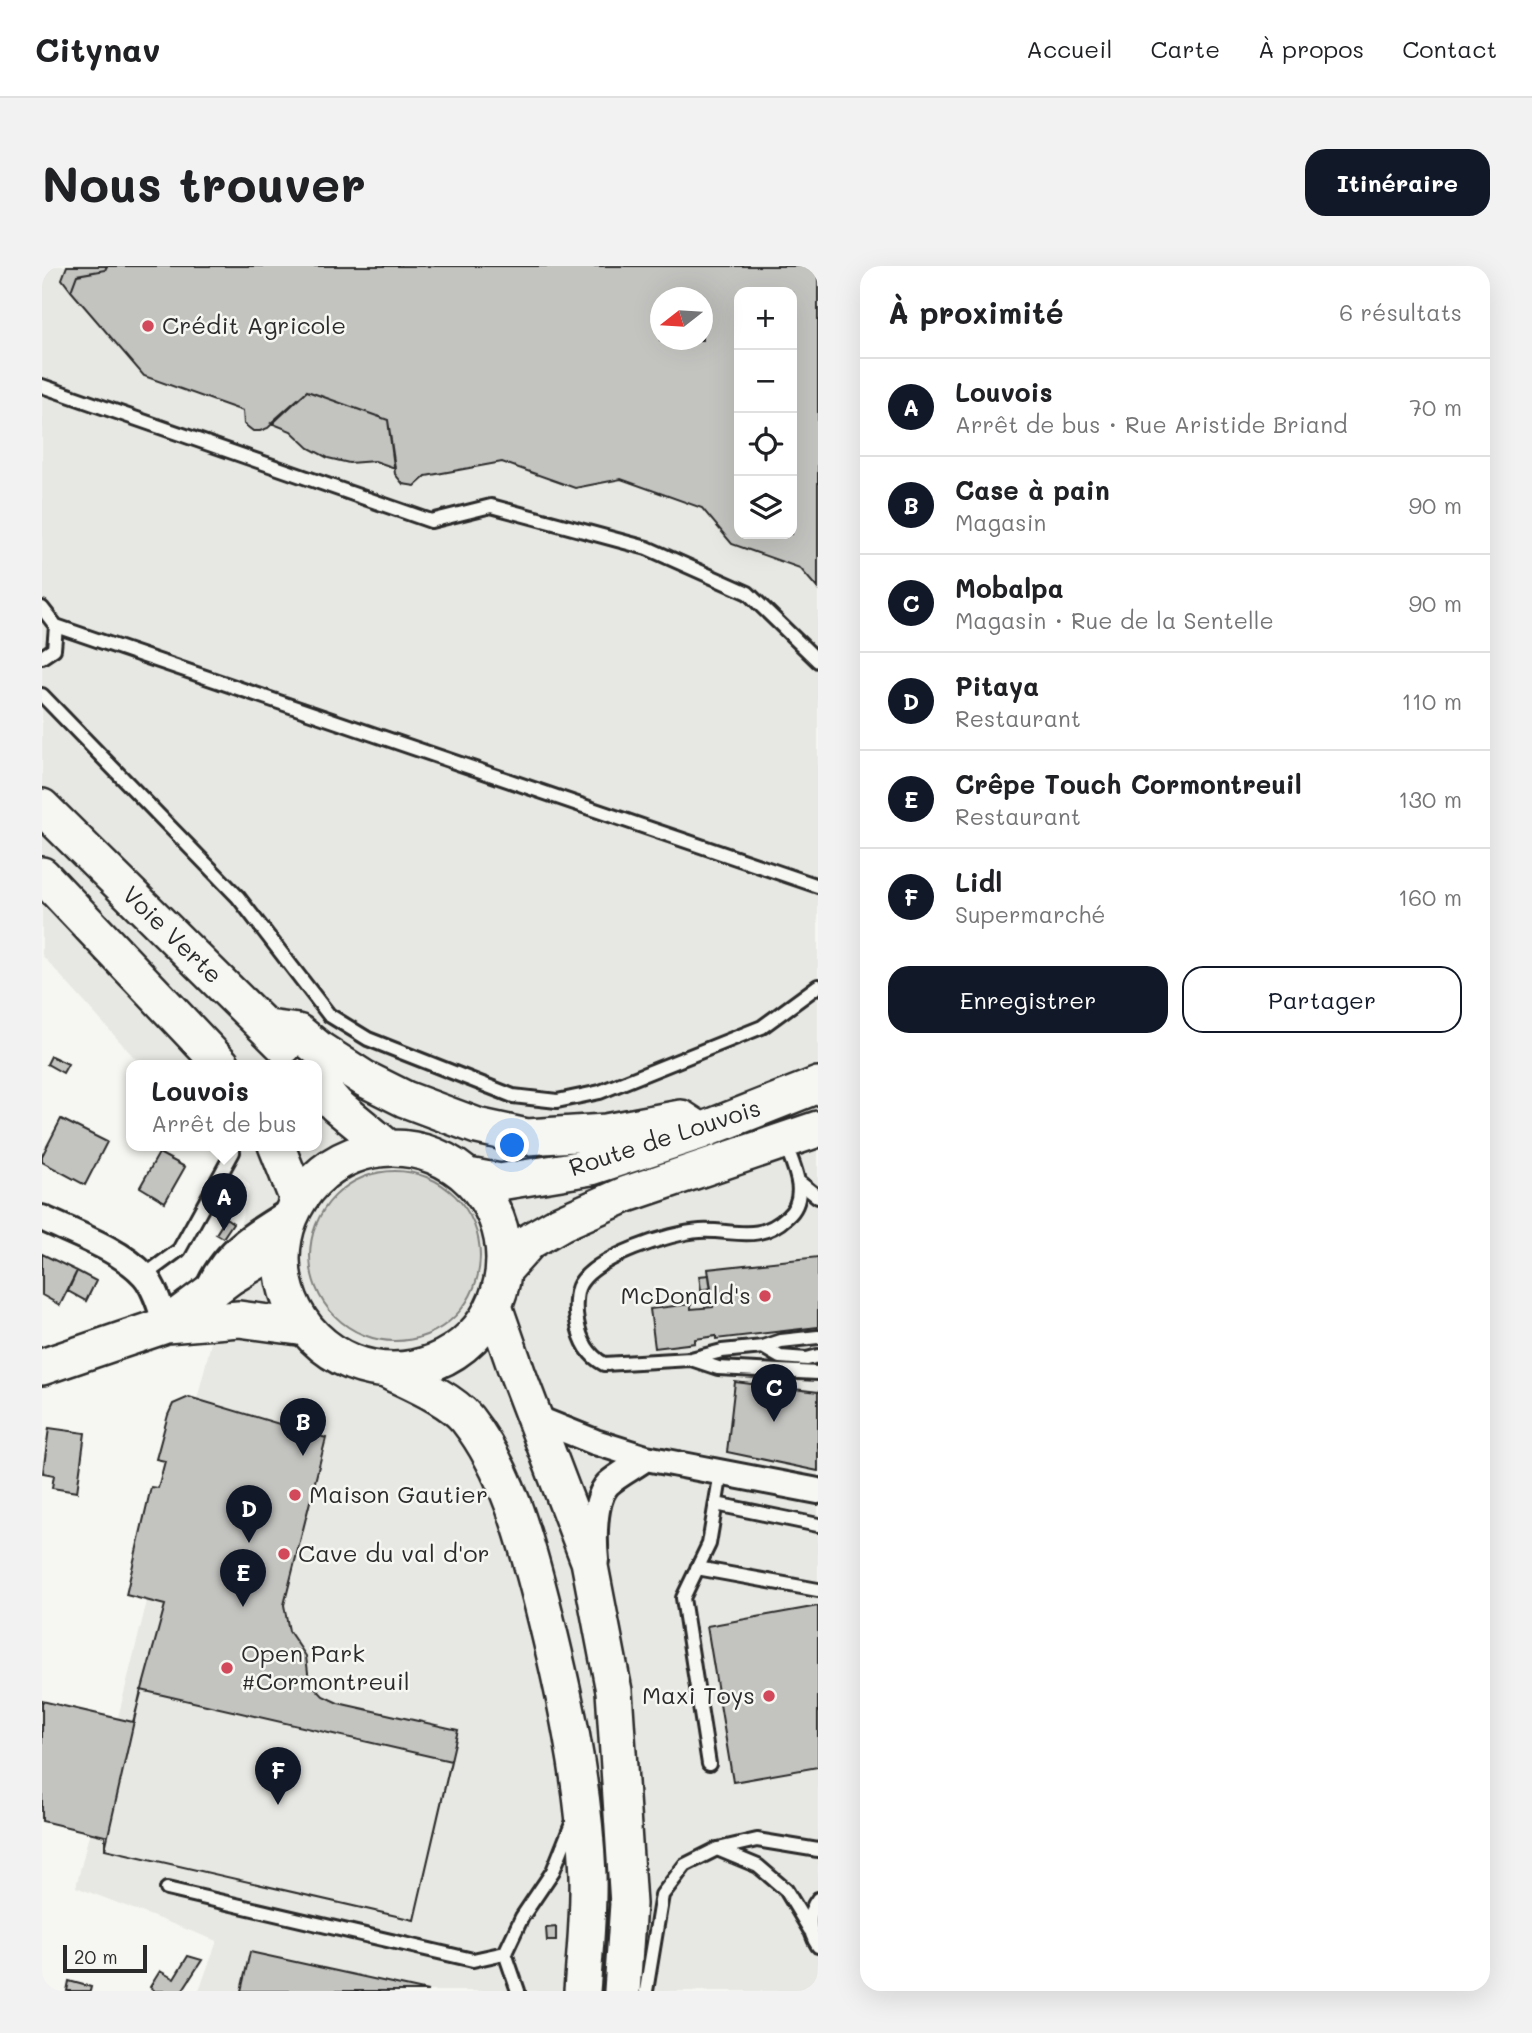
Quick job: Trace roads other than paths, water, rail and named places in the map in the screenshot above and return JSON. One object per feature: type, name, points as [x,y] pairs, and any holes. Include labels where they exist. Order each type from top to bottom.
[{"type":"main road","name":"Voie Verte","points":[[42,807],[268,1028],[296,1060]]},
{"type":"main road","name":"Voie Verte","points":[[42,875],[217,1060]]},
{"type":"main road","points":[[268,1028],[298,1032],[320,1050],[365,1079],[405,1099],[477,1126],[527,1137],[606,1132],[681,1118],[701,1131]]},
{"type":"main road","name":"Route de Louvois","points":[[468,1176],[500,1182],[591,1167],[701,1131],[818,1085]]},
{"type":"main road","points":[[322,1089],[336,1105],[387,1147]]},
{"type":"main road","name":"Route de Louvois","points":[[504,1270],[530,1241],[561,1223],[627,1194],[818,1129]]},
{"type":"main road","points":[[386,1370],[419,1367],[450,1355],[475,1334],[494,1306],[504,1270],[502,1235],[489,1203],[468,1176],[444,1159],[416,1149],[387,1147],[352,1154],[321,1173],[295,1205],[282,1246],[282,1276],[291,1304],[306,1328],[328,1350],[356,1364],[386,1370],[430,1392],[466,1417],[496,1464],[527,1544],[565,1692],[582,1797],[588,1876],[582,1991]]},
{"type":"main road","points":[[278,1151],[295,1205]]},
{"type":"main road","points":[[166,1325],[205,1295],[282,1246]]},
{"type":"main road","points":[[494,1306],[589,1561],[614,1691],[628,1904],[622,1991]]},
{"type":"main road","points":[[42,1367],[166,1325],[239,1319],[306,1328]]},
{"type":"street","points":[[205,1295],[216,1271],[237,1246],[295,1205]]},
{"type":"street","points":[[42,1218],[117,1255],[145,1275],[160,1305],[166,1325]]},
{"type":"street","points":[[534,1417],[595,1442],[646,1458],[818,1491]]},
{"type":"street","points":[[614,1691],[593,1536],[603,1491],[611,1482],[646,1458]]},
{"type":"lane","points":[[42,386],[431,521],[491,506],[648,548],[748,593],[818,661]]},
{"type":"lane","points":[[42,608],[56,625],[814,886]]},
{"type":"lane","points":[[42,657],[54,649],[56,625]]},
{"type":"lane","points":[[42,695],[238,897],[328,1014],[368,1038],[513,1096],[557,1101],[600,1092],[762,1027],[818,986]]},
{"type":"lane","points":[[784,1139],[799,1182],[799,1202],[788,1217],[773,1227],[749,1235],[700,1231],[645,1244],[597,1265],[579,1285],[576,1314],[580,1340],[596,1360],[604,1364],[691,1359],[722,1350],[763,1347],[781,1341],[818,1337]]},
{"type":"lane","points":[[145,1275],[179,1250],[233,1152]]},
{"type":"lane","points":[[799,1182],[818,1197]]},
{"type":"lane","points":[[763,1347],[780,1357],[807,1359],[818,1356]]},
{"type":"lane","points":[[691,1359],[718,1368],[818,1373]]},
{"type":"lane","points":[[709,1764],[683,1598],[709,1544],[721,1472]]},
{"type":"lane","points":[[716,1504],[818,1525]]},
{"type":"lane","points":[[697,1568],[818,1590]]},
{"type":"lane","points":[[518,1991],[505,1954],[522,1917],[553,1871],[582,1797]]},
{"type":"lane","points":[[646,1991],[662,1895],[685,1865],[717,1849],[757,1840],[818,1850]]},
{"type":"lane","points":[[717,1849],[758,1866],[786,1890],[818,1946]]},
{"type":"lane","points":[[167,1889],[472,1960],[505,1954]]},
{"type":"lane","points":[[810,1930],[813,1905],[818,1899]]},
{"type":"place","name":"Crédit Agricole","points":[[148,326]]},
{"type":"place","name":"Louvois","points":[[224,1231]]},
{"type":"place","name":"McDonald's","points":[[765,1296]]},
{"type":"place","name":"Mobalpa","points":[[774,1422]]},
{"type":"place","name":"Case à pain","points":[[303,1456]]},
{"type":"place","name":"Maison Gautier","points":[[295,1495]]},
{"type":"place","name":"Pitaya","points":[[249,1543]]},
{"type":"place","name":"Cave du val d'or","points":[[284,1554]]},
{"type":"place","name":"Crêpe Touch Cormontreuil","points":[[243,1607]]},
{"type":"place","name":"Open Park #Cormontreuil","points":[[227,1668]]},
{"type":"place","name":"Maxi Toys","points":[[769,1696]]},
{"type":"place","name":"Lidl","points":[[278,1805]]}]
